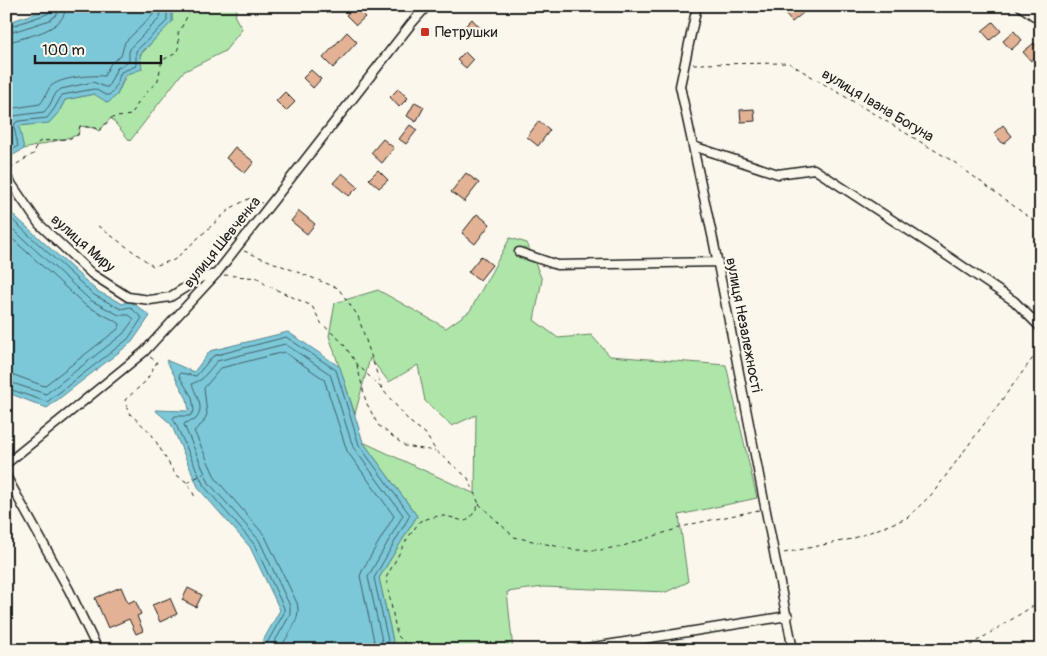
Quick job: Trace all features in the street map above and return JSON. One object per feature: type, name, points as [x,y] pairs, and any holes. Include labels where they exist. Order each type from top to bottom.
[{"type":"street","name":"вулиця Шевченка","points":[[6,464],[144,352],[216,274],[427,6]]},
{"type":"street","name":"вулиця Незалежності","points":[[697,6],[680,86],[718,262],[788,616],[793,650]]},
{"type":"street","points":[[1022,6],[1041,20]]},
{"type":"street","points":[[693,146],[778,174],[814,169],[1014,301],[1041,328]]},
{"type":"street","name":"вулиця Миру","points":[[6,176],[39,224],[92,274],[128,297],[150,300],[170,297],[202,278],[216,274]]},
{"type":"street","points":[[519,252],[557,265],[718,262]]},
{"type":"street","points":[[6,476],[69,590],[98,650]]},
{"type":"street","points":[[575,650],[788,616]]},
{"type":"path","points":[[6,171],[35,153],[36,144],[56,141],[78,134],[80,126],[94,128],[99,131],[111,118],[132,115],[140,100],[158,80],[162,60],[175,55],[180,47],[178,33],[193,6]]},
{"type":"path","name":"вулиця Івана Богуна","points":[[684,64],[789,63],[954,162],[1041,226]]},
{"type":"path","points":[[98,226],[153,266],[174,260],[231,208],[250,198],[269,206]]},
{"type":"path","points":[[236,248],[338,288],[358,316],[382,390]]},
{"type":"path","points":[[216,274],[258,278],[266,285],[312,306],[321,323],[342,342],[357,364],[410,422],[425,433],[436,451],[468,478],[479,504],[514,537],[574,550],[600,550],[623,546],[692,524],[767,508]]},
{"type":"path","points":[[776,554],[852,539],[907,518],[933,493],[1041,347]]},
{"type":"path","points":[[144,352],[157,362],[146,381],[125,400],[129,413],[151,433],[175,474],[188,483],[195,497]]},
{"type":"path","points":[[357,364],[366,402],[378,425],[405,446],[436,451]]},
{"type":"path","points":[[188,483],[203,474]]},
{"type":"path","points":[[412,650],[397,635],[386,578],[407,539],[420,521],[442,516],[462,522],[471,518],[479,504]]},
{"type":"path","points":[[963,650],[1033,606],[1041,596]]},
{"type":"green space","points":[[172,6],[237,6],[235,17],[242,29],[225,51],[183,72],[130,141],[111,118],[99,131],[94,128],[80,126],[78,135],[24,149],[18,126],[49,122],[59,112],[65,100],[94,94],[117,95],[134,64],[147,47],[172,22]]},
{"type":"green space","points":[[510,238],[527,243],[542,280],[534,320],[558,338],[591,335],[610,356],[726,365],[757,498],[679,515],[688,582],[666,592],[543,587],[507,592],[513,650],[395,650],[379,578],[417,516],[363,442],[475,494],[476,415],[452,426],[425,401],[418,365],[389,382],[370,358],[355,414],[329,336],[335,303],[378,290],[446,328],[470,311]]},
{"type":"water","points":[[49,6],[172,6],[172,22],[140,54],[142,69],[125,75],[117,95],[108,103],[94,94],[65,100],[59,112],[49,123],[19,126],[24,149],[6,159],[6,23],[45,10]]},
{"type":"water","points":[[6,208],[97,291],[123,304],[129,300],[150,316],[132,342],[47,408],[6,392]]},
{"type":"water","points":[[288,332],[340,367],[363,442],[417,516],[379,578],[395,650],[258,650],[280,610],[250,547],[199,489],[171,424],[155,410],[189,411],[187,399],[166,360],[194,372],[210,351]]},
{"type":"building","points":[[792,6],[797,6],[803,13],[792,22],[784,13]]},
{"type":"building","points":[[355,7],[365,17],[356,25],[346,15]]},
{"type":"building","points":[[472,19],[481,29],[473,37],[463,28]]},
{"type":"building","points":[[993,22],[1001,31],[990,40],[982,31]]},
{"type":"building","points":[[1014,31],[1022,40],[1011,50],[1003,41]]},
{"type":"building","points":[[347,32],[357,42],[333,68],[323,58]]},
{"type":"building","points":[[1034,43],[1041,52],[1031,61],[1023,52]]},
{"type":"building","points":[[465,52],[473,60],[466,68],[457,60]]},
{"type":"building","points":[[311,70],[321,79],[313,88],[303,78]]},
{"type":"building","points":[[398,89],[408,98],[399,107],[390,97]]},
{"type":"building","points":[[285,92],[295,102],[286,111],[276,101]]},
{"type":"building","points":[[415,102],[424,107],[416,122],[407,116]]},
{"type":"building","points":[[754,109],[755,121],[741,122],[740,110]]},
{"type":"building","points":[[539,121],[550,130],[538,146],[527,137]]},
{"type":"building","points":[[410,125],[417,130],[406,144],[399,139]]},
{"type":"building","points":[[1003,125],[1012,136],[1003,144],[994,133]]},
{"type":"building","points":[[383,139],[394,148],[382,163],[371,153]]},
{"type":"building","points":[[235,147],[254,162],[245,173],[226,158]]},
{"type":"building","points":[[378,170],[388,180],[379,188],[369,179]]},
{"type":"building","points":[[342,173],[358,187],[349,196],[333,183]]},
{"type":"building","points":[[466,173],[479,183],[464,202],[451,192]]},
{"type":"building","points":[[299,211],[315,224],[307,234],[291,221]]},
{"type":"building","points":[[477,214],[490,224],[475,244],[462,233]]},
{"type":"building","points":[[481,256],[492,265],[480,280],[468,272]]},
{"type":"building","points":[[121,587],[128,603],[135,600],[141,614],[137,616],[143,631],[136,634],[129,619],[108,628],[95,598]]},
{"type":"building","points":[[188,588],[202,595],[196,607],[182,600]]},
{"type":"building","points":[[170,598],[177,614],[160,622],[152,605]]},
{"type":"place","name":"Петрушки","points":[[425,32]]}]
